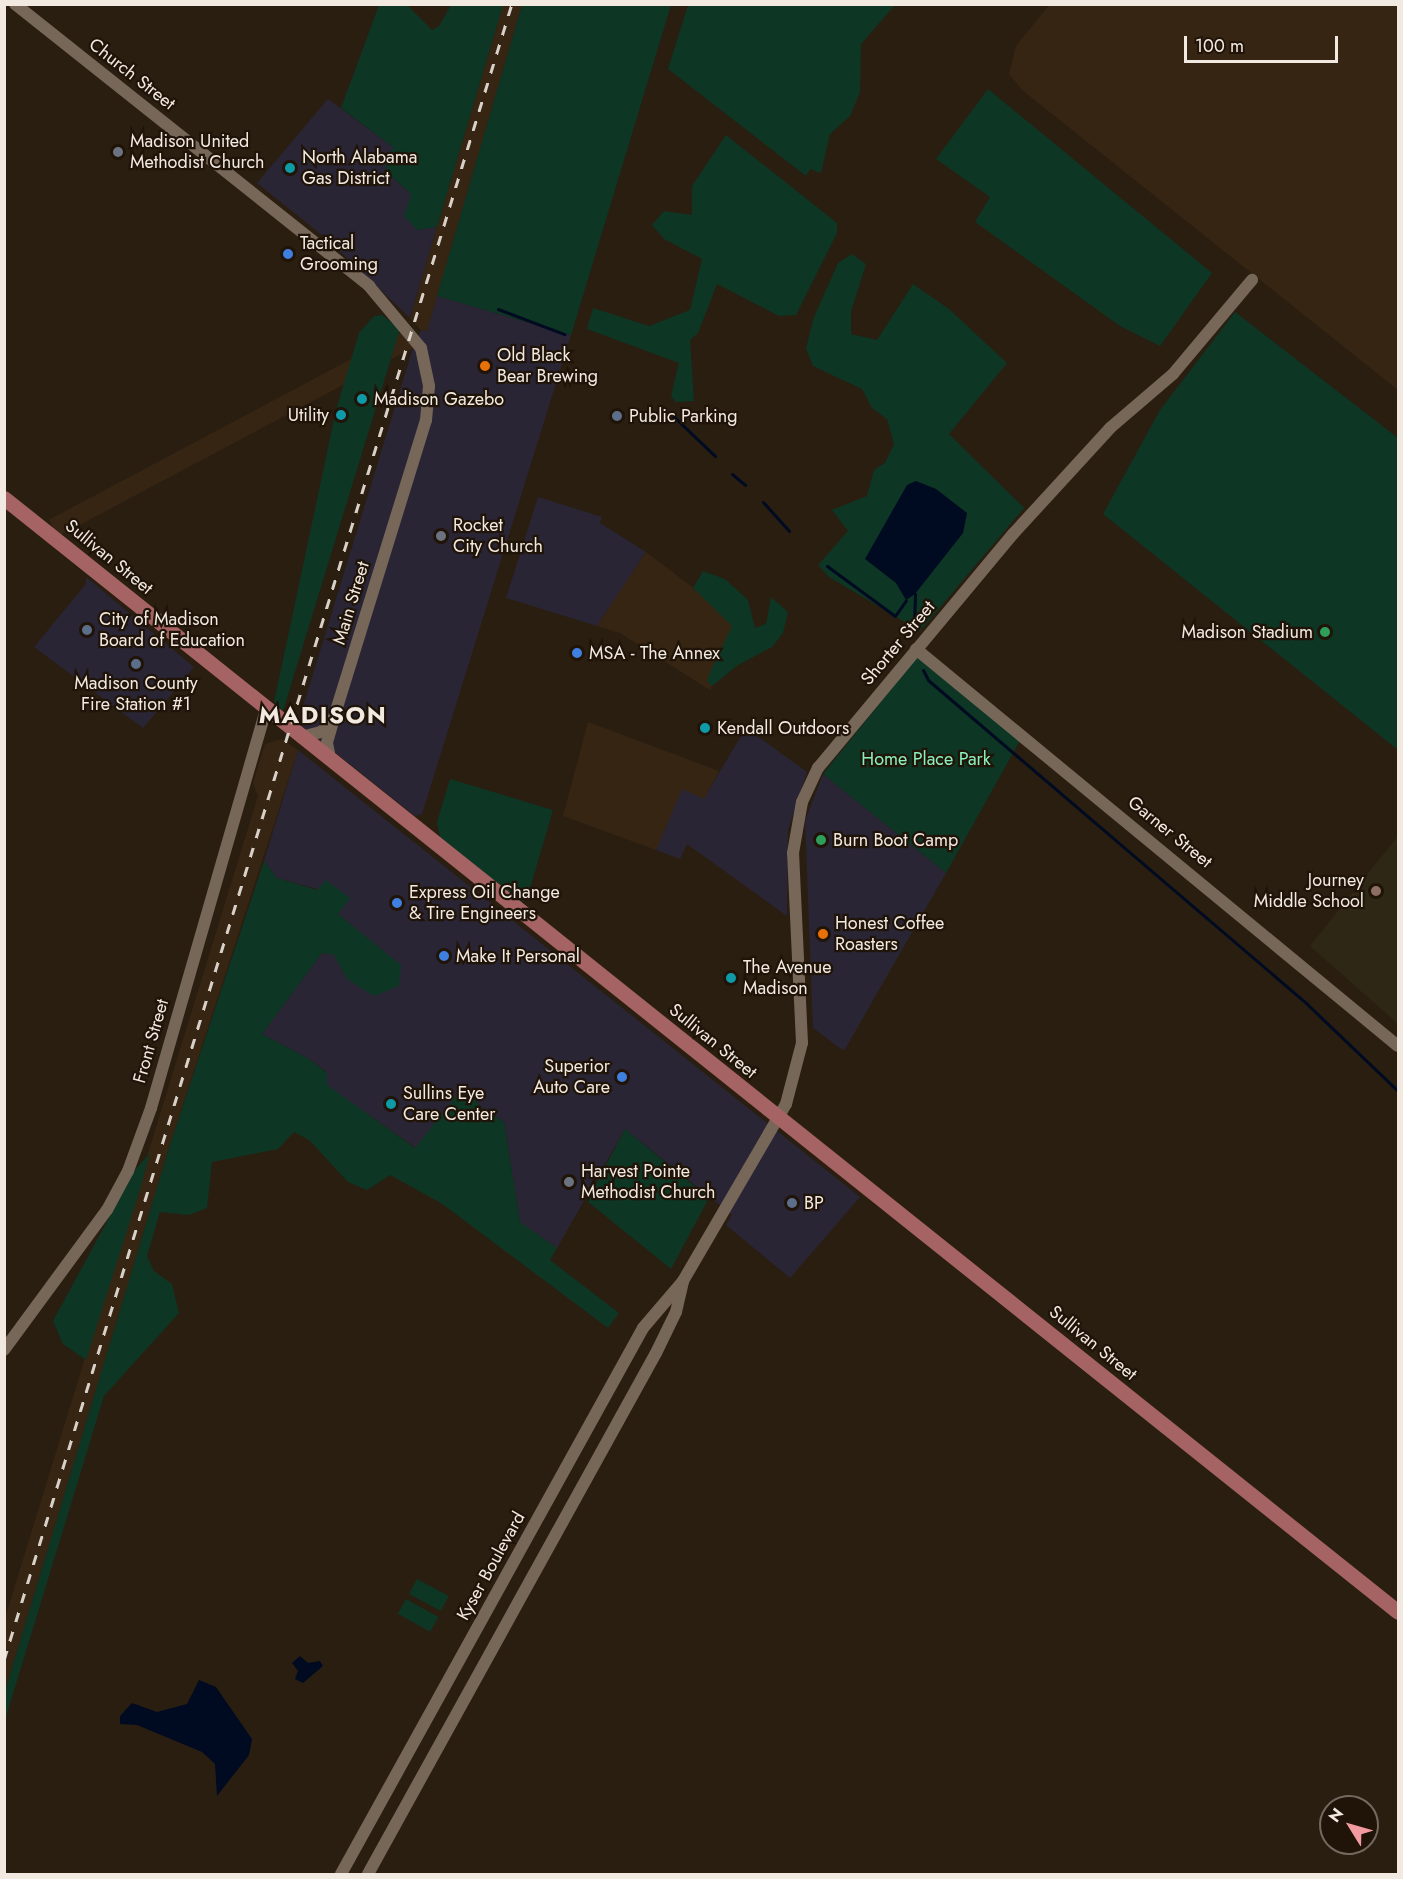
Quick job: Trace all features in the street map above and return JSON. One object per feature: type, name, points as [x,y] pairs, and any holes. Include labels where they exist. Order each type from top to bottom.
[{"type":"main road","name":"Sullivan Street","points":[[4,498],[266,710],[1398,1612]]},
{"type":"street","name":"Church Street","points":[[15,4],[369,286],[412,332],[421,348],[429,404],[402,500]]},
{"type":"street","name":"Shorter Street","points":[[778,1118],[796,1076],[802,1043],[793,853],[802,802],[818,768],[916,649],[1079,460],[1173,374],[1251,280]]},
{"type":"street","name":"Main Street","points":[[330,759],[327,743],[334,717],[402,500]]},
{"type":"street","name":"Garner Street","points":[[916,649],[1398,1046]]},
{"type":"street","name":"Front Street","points":[[4,1350],[107,1210],[128,1171],[151,1108],[266,710]]},
{"type":"street","points":[[300,737],[321,732],[334,717]]},
{"type":"street","name":"Kyser Boulevard","points":[[341,1875],[643,1328],[683,1281],[778,1118]]},
{"type":"street","name":"Kyser Boulevard","points":[[368,1875],[656,1353],[676,1312],[683,1281]]},
{"type":"shaded area","points":[[503,5],[522,5],[427,331],[421,330],[410,318]]},
{"type":"shaded area","points":[[1049,5],[1398,5],[1398,390],[1022,90],[1009,74],[1016,46]]},
{"type":"shaded area","points":[[328,99],[393,147],[388,173],[411,194],[417,230],[437,227],[410,318],[327,239],[257,183]]},
{"type":"shaded area","points":[[437,296],[571,335],[422,814],[415,816],[298,723],[413,348],[421,330],[427,331]]},
{"type":"shaded area","points":[[404,331],[413,348],[58,537],[49,520]]},
{"type":"shaded area","points":[[538,497],[602,517],[600,523],[646,552],[597,626],[506,598]]},
{"type":"shaded area","points":[[646,552],[741,624],[710,690],[620,633],[597,626]]},
{"type":"shaded area","points":[[86,577],[194,667],[143,728],[34,647],[86,584]]},
{"type":"shaded area","points":[[588,722],[719,771],[704,799],[682,789],[656,850],[563,816]]},
{"type":"shaded area","points":[[746,728],[807,772],[788,830],[787,916],[687,844],[680,859],[656,850],[682,788],[704,798]]},
{"type":"shaded area","points":[[281,739],[298,750],[169,1148],[5,1691],[5,1618],[258,796],[253,783],[265,744]]},
{"type":"shaded area","points":[[298,750],[860,1197],[790,1278],[726,1225],[732,1215],[625,1129],[557,1248],[520,1222],[504,1122],[483,1109],[464,1087],[416,1148],[326,1085],[327,1072],[309,1059],[262,1034],[322,953],[334,955],[347,979],[401,965],[338,914],[349,898],[277,878],[264,861]]},
{"type":"shaded area","points":[[823,774],[946,873],[844,1051],[813,1028],[805,821]]},
{"type":"shaded area","name":"Journey Middle School","points":[[1398,836],[1398,1024],[1310,946]]},
{"type":"green space","points":[[379,5],[407,5],[432,30],[439,26],[451,5],[503,5],[437,227],[417,230],[404,216],[411,194],[388,173],[385,164],[393,147],[341,108]]},
{"type":"green space","points":[[522,5],[671,5],[571,335],[437,296]]},
{"type":"green space","points":[[688,5],[895,5],[861,44],[860,92],[850,116],[830,134],[821,173],[810,169],[806,176],[668,69]]},
{"type":"green space","points":[[988,89],[1212,273],[1160,346],[1120,326],[975,222],[990,197],[936,159]]},
{"type":"green space","points":[[726,135],[837,223],[837,233],[796,315],[779,316],[717,284],[698,333],[690,340],[694,401],[676,402],[671,396],[679,363],[587,329],[593,308],[649,326],[690,310],[702,259],[664,239],[652,225],[664,211],[692,215],[692,186]]},
{"type":"green space","points":[[852,254],[866,264],[851,312],[851,334],[877,340],[913,284],[949,309],[1007,363],[949,434],[1024,508],[920,631],[829,577],[818,565],[848,531],[832,510],[867,496],[874,470],[885,463],[894,444],[887,419],[872,408],[862,389],[813,366],[806,348],[814,317],[838,263]]},
{"type":"green space","name":"Madison Stadium","points":[[1235,312],[1398,438],[1398,750],[1103,514],[1160,410]]},
{"type":"green space","points":[[382,315],[400,329],[283,711],[274,702],[336,410],[359,333],[374,316]]},
{"type":"green space","points":[[703,571],[725,579],[748,600],[755,628],[766,624],[771,597],[788,612],[783,633],[772,647],[738,665],[712,686],[707,681],[710,672],[732,626],[693,588]]},
{"type":"green space","name":"Home Place Park","points":[[921,652],[1023,735],[946,873],[823,774]]},
{"type":"green space","points":[[450,779],[553,810],[527,899],[521,902],[440,837],[437,822]]},
{"type":"green space","points":[[264,861],[277,878],[317,890],[326,880],[350,898],[338,914],[401,965],[399,986],[374,996],[347,979],[334,955],[322,953],[262,1034],[309,1059],[327,1073],[327,1085],[415,1148],[464,1086],[482,1109],[504,1122],[520,1222],[557,1248],[550,1260],[619,1313],[608,1328],[441,1203],[390,1175],[367,1190],[348,1182],[309,1140],[294,1132],[278,1149],[212,1162],[207,1208],[189,1215],[160,1212],[147,1256],[154,1271],[172,1284],[179,1313],[104,1396],[5,1720],[5,1691],[169,1148]]},
{"type":"green space","points":[[625,1129],[709,1198],[671,1269],[587,1201]]},
{"type":"green space","points":[[150,1153],[86,1360],[63,1344],[53,1321],[135,1170]]},
{"type":"green space","points":[[417,1579],[449,1596],[441,1611],[409,1594]]},
{"type":"green space","points":[[406,1599],[438,1617],[430,1632],[398,1614]]},
{"type":"water","points":[[916,481],[936,489],[967,513],[963,533],[915,594],[906,600],[896,583],[865,559],[907,485]]},
{"type":"water","points":[[300,1656],[308,1663],[320,1661],[323,1666],[303,1683],[295,1679],[298,1671],[292,1663]]},
{"type":"water","points":[[199,1680],[216,1687],[252,1739],[249,1755],[217,1796],[215,1764],[202,1752],[137,1725],[120,1724],[120,1716],[132,1703],[157,1712],[187,1704]]},
{"type":"waterway","points":[[498,309],[564,334]]},
{"type":"waterway","points":[[671,414],[715,456]]},
{"type":"waterway","points":[[732,474],[745,485]]},
{"type":"waterway","points":[[763,502],[789,531]]},
{"type":"waterway","points":[[827,566],[895,616],[906,600]]},
{"type":"waterway","points":[[914,624],[915,594]]},
{"type":"waterway","points":[[923,670],[928,680],[1307,1004],[1398,1091]]},
{"type":"railway","points":[[4,1660],[512,4]]},
{"type":"place","name":"Madison United Methodist Church","points":[[118,152]]},
{"type":"place","name":"North Alabama Gas District","points":[[290,168]]},
{"type":"place","name":"Tactical Grooming","points":[[288,254]]},
{"type":"place","name":"Old Black Bear Brewing","points":[[485,366]]},
{"type":"place","name":"Madison Gazebo","points":[[362,399]]},
{"type":"place","name":"Utility","points":[[341,415]]},
{"type":"place","name":"Public Parking","points":[[617,416]]},
{"type":"place","name":"Rocket City Church","points":[[441,536]]},
{"type":"place","name":"City of Madison Board of Education","points":[[87,630]]},
{"type":"place","name":"Madison Stadium","points":[[1325,632]]},
{"type":"place","name":"MSA - The Annex","points":[[577,653]]},
{"type":"place","name":"Madison County Fire Station #1","points":[[136,664]]},
{"type":"place","name":"Kendall Outdoors","points":[[705,728]]},
{"type":"place","name":"Burn Boot Camp","points":[[821,840]]},
{"type":"place","name":"Journey Middle School","points":[[1376,891]]},
{"type":"place","name":"Express Oil Change & Tire Engineers","points":[[397,903]]},
{"type":"place","name":"Honest Coffee Roasters","points":[[823,934]]},
{"type":"place","name":"Make It Personal","points":[[444,956]]},
{"type":"place","name":"The Avenue Madison","points":[[731,978]]},
{"type":"place","name":"Superior Auto Care","points":[[622,1077]]},
{"type":"place","name":"Sullins Eye Care Center","points":[[391,1104]]},
{"type":"place","name":"Harvest Pointe Methodist Church","points":[[569,1182]]},
{"type":"place","name":"BP","points":[[792,1203]]},
{"type":"district","name":"MADISON","points":[[323,715]]}]
